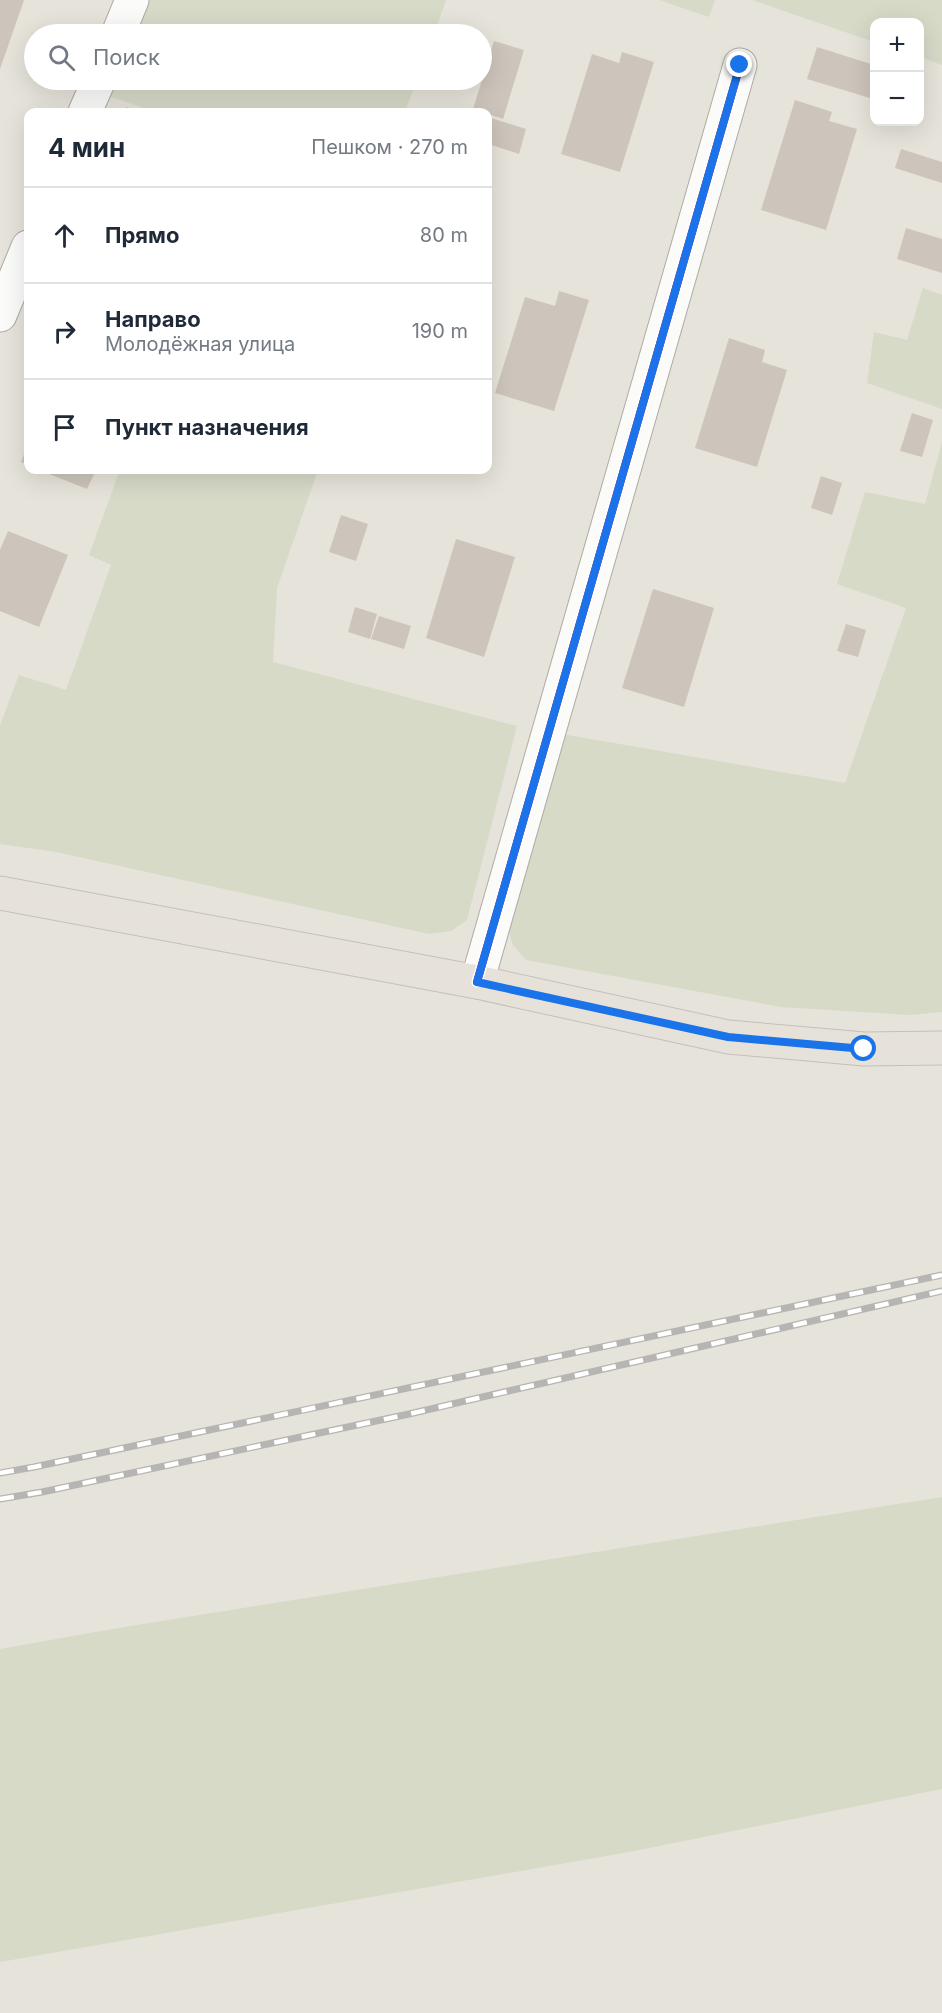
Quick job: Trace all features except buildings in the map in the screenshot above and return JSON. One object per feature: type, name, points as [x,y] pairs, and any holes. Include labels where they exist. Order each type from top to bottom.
[{"type":"main road","points":[[0,893],[477,982],[728,1037],[864,1049],[942,1048]]},
{"type":"street","points":[[122,24],[132,0]]},
{"type":"street","points":[[477,982],[740,65]]},
{"type":"street","points":[[87,108],[95,90]]},
{"type":"street","points":[[0,315],[24,257]]},
{"type":"green space","points":[[150,0],[446,0],[438,24],[139,24]]},
{"type":"green space","points":[[659,0],[715,0],[709,17]]},
{"type":"green space","points":[[752,0],[942,0],[942,65],[924,58],[924,18],[870,18],[870,41]]},
{"type":"green space","points":[[112,90],[413,90],[406,108],[144,108],[109,96]]},
{"type":"green space","points":[[923,288],[942,295],[942,409],[867,383],[874,332],[907,340]]},
{"type":"green space","points":[[942,442],[942,1012],[910,1015],[781,1007],[526,960],[513,945],[507,925],[562,734],[845,783],[906,608],[837,584],[865,492],[925,504]]},
{"type":"green space","points":[[119,474],[317,474],[277,588],[273,662],[517,726],[467,920],[451,931],[429,934],[56,852],[0,844],[0,725],[19,675],[66,690],[111,565],[89,555]]},
{"type":"green space","points":[[942,1497],[942,1789],[629,1852],[0,1962],[0,1649],[124,1627]]},
{"type":"railway","points":[[0,1473],[942,1275]]},
{"type":"railway","points":[[0,1499],[409,1414],[942,1291]]},
{"type":"cycle path","points":[[477,982],[740,65]]},
{"type":"route","points":[[740,65],[477,982],[728,1037],[864,1049]]}]
